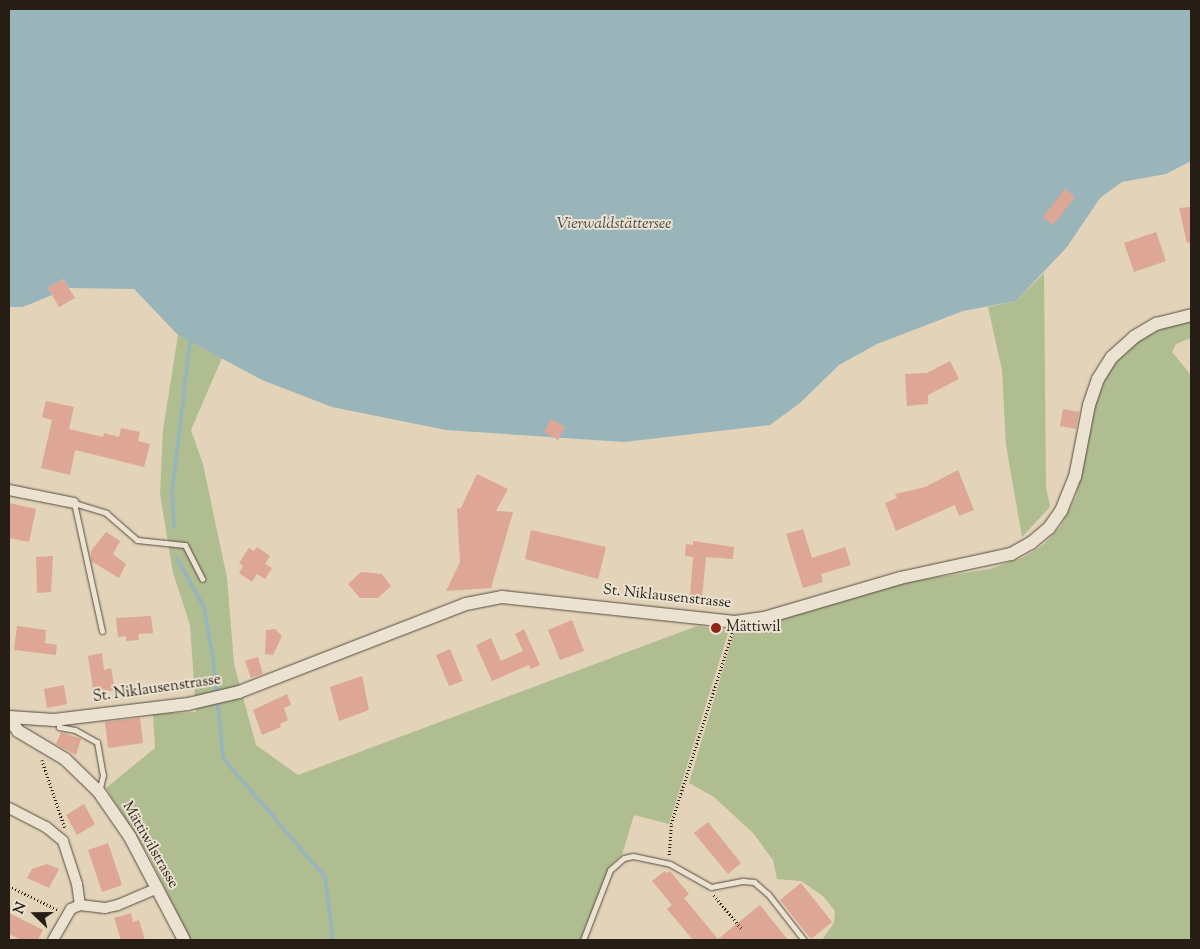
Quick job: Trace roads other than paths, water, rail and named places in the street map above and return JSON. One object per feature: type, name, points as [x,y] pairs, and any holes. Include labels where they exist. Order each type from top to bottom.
[{"type":"street","name":"St. Niklausenstrasse","points":[[9,717],[58,719],[188,704],[239,692],[466,604],[502,597],[735,622],[764,618],[900,578],[1003,556],[1031,544],[1049,528],[1069,496],[1089,406],[1098,379],[1112,357],[1134,337],[1156,324],[1191,315]]},
{"type":"street","points":[[9,490],[74,503]]},
{"type":"street","name":"Mättiwilstrasse","points":[[9,717],[18,731],[65,759],[99,792],[130,837],[184,940]]},
{"type":"street","points":[[9,808],[55,832],[63,840],[77,884],[80,905]]},
{"type":"street","points":[[53,940],[64,916],[80,905],[105,908],[158,888]]},
{"type":"lane","points":[[102,631],[74,503],[106,513],[137,540],[185,544],[202,579]]},
{"type":"lane","points":[[58,719],[59,727],[75,730],[97,742],[103,775],[99,792]]},
{"type":"lane","points":[[583,940],[610,870],[616,863],[633,856],[670,864],[711,887],[743,881],[761,886],[804,940]]},
{"type":"water","name":"Vierwaldstättersee","points":[[9,9],[1191,9],[1191,161],[1166,174],[1122,182],[1100,198],[1067,247],[1016,301],[963,311],[877,344],[839,365],[800,403],[770,425],[624,442],[446,430],[332,407],[262,380],[178,335],[134,289],[69,288],[63,279],[48,288],[52,295],[23,307],[9,307]]},
{"type":"waterway","points":[[174,527],[172,493],[190,341]]},
{"type":"waterway","points":[[177,559],[204,607],[213,657],[223,758],[325,877],[333,940]]},
{"type":"place","name":"Mättiwil","points":[[716,628]]}]
